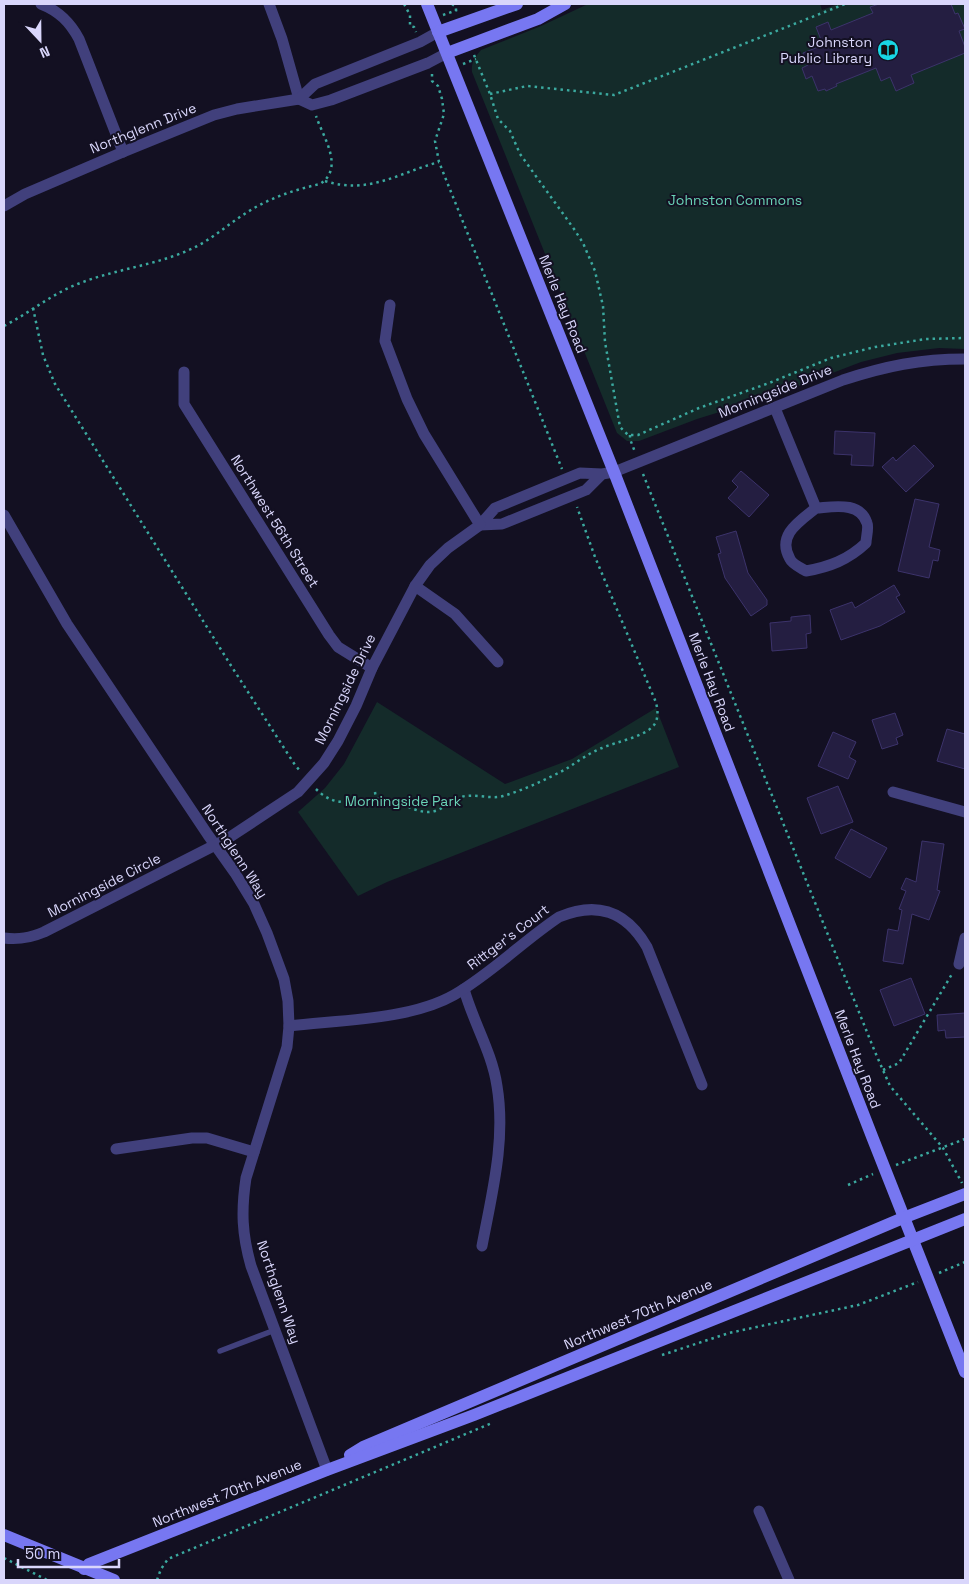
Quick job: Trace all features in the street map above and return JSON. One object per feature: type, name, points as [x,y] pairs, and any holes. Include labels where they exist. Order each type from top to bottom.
[{"type":"main road","name":"Merle Hay Road","points":[[427,4],[608,473],[965,1372]]},
{"type":"main road","points":[[438,32],[516,4]]},
{"type":"main road","points":[[447,54],[538,18],[565,4]]},
{"type":"main road","name":"Northwest 70th Avenue","points":[[327,1470],[363,1447],[904,1218],[964,1189]]},
{"type":"main road","name":"Northwest 70th Avenue","points":[[84,1569],[89,1564],[327,1470],[474,1415],[965,1219]]},
{"type":"main road","points":[[4,1535],[114,1580]]},
{"type":"street","points":[[41,4],[63,16],[79,39],[124,152]]},
{"type":"street","points":[[268,4],[282,39],[299,99],[312,105],[331,100],[447,54]]},
{"type":"street","points":[[299,99],[315,84],[420,42],[438,32]]},
{"type":"street","name":"Northglenn Drive","points":[[4,206],[25,194],[214,116],[237,109],[299,99]]},
{"type":"street","points":[[390,305],[385,341],[406,399],[424,434],[480,525]]},
{"type":"street","name":"Morningside Drive","points":[[480,525],[502,524],[586,490],[608,473],[871,371],[903,363],[935,359],[965,359]]},
{"type":"street","name":"Northwest 56th Street","points":[[184,372],[184,404],[324,627],[338,646],[372,668]]},
{"type":"street","points":[[775,408],[816,508]]},
{"type":"street","name":"Morningside Drive","points":[[215,846],[280,805],[310,781],[338,741],[356,706],[372,668],[415,586],[430,566],[448,548],[480,525],[495,508],[580,473],[608,473]]},
{"type":"street","points":[[848,506],[860,512],[868,523],[866,543],[853,555],[827,568],[806,571],[790,560],[785,543],[792,527],[816,508],[848,506]]},
{"type":"street","name":"Northglenn Way","points":[[4,515],[68,624],[245,889],[267,933],[284,979],[288,1001],[289,1026],[287,1047],[282,1069],[246,1178],[242,1201],[242,1223],[251,1266],[327,1470]]},
{"type":"street","points":[[415,586],[455,614],[498,662]]},
{"type":"street","points":[[893,792],[965,812]]},
{"type":"street","name":"Morningside Circle","points":[[4,938],[15,940],[30,938],[44,932],[215,846]]},
{"type":"street","name":"Rittger's Court","points":[[289,1026],[413,1011],[434,1004],[464,988],[559,917],[574,911],[602,910],[616,915],[629,923],[647,947],[702,1085]]},
{"type":"street","points":[[959,964],[965,938]]},
{"type":"street","points":[[464,988],[468,1004],[490,1058],[497,1086],[500,1116],[499,1148],[482,1246]]},
{"type":"street","points":[[116,1149],[192,1138],[207,1138],[254,1152]]},
{"type":"street","points":[[759,1511],[788,1580]]},
{"type":"lane","points":[[220,1350],[275,1330]]},
{"type":"path","points":[[404,4],[410,15],[410,26],[414,27],[420,42]]},
{"type":"path","points":[[452,4],[456,7],[456,10]]},
{"type":"path","points":[[490,94],[527,86],[614,95],[845,4]]},
{"type":"path","points":[[476,58],[498,119],[510,131],[520,154],[574,229],[595,271],[603,306],[605,342],[620,427],[628,435],[638,435],[699,408],[831,358],[875,346],[926,339],[965,338]]},
{"type":"path","points":[[428,63],[433,76],[432,82],[438,86],[444,114],[435,141],[439,162],[566,479]]},
{"type":"path","points":[[4,326],[54,295],[88,280],[174,256],[191,249],[257,206],[280,195],[325,181],[332,170],[332,160],[312,105]]},
{"type":"path","points":[[325,181],[341,186],[363,185],[398,177],[439,162]]},
{"type":"path","points":[[33,308],[43,355],[56,384],[295,766],[324,797],[335,801],[350,802],[376,799],[394,801],[411,809],[435,811],[457,798],[465,796],[502,797],[562,770],[601,748],[646,731],[653,726],[658,708],[572,496]]},
{"type":"path","points":[[630,435],[638,462],[890,1086],[943,1148],[964,1189]]},
{"type":"path","points":[[375,792],[376,799]]},
{"type":"path","points":[[883,1070],[898,1063],[959,964]]},
{"type":"path","points":[[943,1148],[965,1139]]},
{"type":"path","points":[[655,1358],[730,1333],[858,1305],[965,1262]]},
{"type":"path","points":[[157,1580],[161,1569],[168,1560],[499,1420]]},
{"type":"path","points":[[4,1558],[47,1580]]},
{"type":"green space","name":"Johnston Commons","points":[[588,4],[820,4],[822,10],[838,4],[965,4],[965,349],[939,348],[897,353],[861,362],[778,394],[697,419],[639,441],[627,441],[617,433],[472,72],[474,60],[481,50],[541,26]]},
{"type":"green space","name":"Morningside Park","points":[[377,702],[505,784],[572,759],[656,708],[679,767],[387,882],[358,896],[298,812],[325,788],[344,764]]},
{"type":"building","name":"Johnston Public Library","points":[[879,4],[951,4],[955,14],[958,13],[965,29],[959,31],[965,47],[965,53],[911,75],[914,83],[896,91],[890,77],[881,81],[876,68],[836,84],[837,86],[826,91],[825,89],[818,91],[812,76],[806,79],[802,68],[808,65],[803,53],[823,45],[816,27],[828,22],[831,30],[873,13],[870,7]]},
{"type":"building","points":[[835,431],[875,433],[873,466],[851,465],[852,455],[834,454]]},
{"type":"building","points":[[914,445],[934,466],[906,492],[882,467],[893,457],[896,461]]},
{"type":"building","points":[[741,471],[769,495],[749,517],[728,498],[738,487],[732,481]]},
{"type":"building","points":[[915,499],[939,504],[929,547],[940,550],[938,561],[933,560],[929,578],[898,571]]},
{"type":"building","points":[[736,531],[748,573],[767,600],[767,605],[751,616],[725,578],[718,554],[721,553],[716,537]]},
{"type":"building","points":[[894,585],[900,595],[896,597],[905,612],[880,626],[841,640],[830,610],[852,602],[855,608]]},
{"type":"building","points":[[810,615],[811,633],[806,634],[807,648],[772,651],[770,623],[791,621],[791,617]]},
{"type":"building","points":[[895,713],[903,735],[896,738],[898,744],[882,749],[872,720]]},
{"type":"building","points":[[947,729],[965,734],[965,769],[937,761]]},
{"type":"building","points":[[833,732],[856,742],[849,757],[856,761],[848,779],[818,766]]},
{"type":"building","points":[[838,786],[853,822],[821,834],[807,798]]},
{"type":"building","points":[[851,829],[887,848],[870,878],[835,858]]},
{"type":"building","points":[[922,841],[944,844],[937,890],[940,891],[929,920],[912,914],[903,964],[883,961],[888,929],[898,931],[902,910],[899,909],[906,891],[901,889],[906,878],[916,882]]},
{"type":"building","points":[[911,978],[925,1014],[894,1026],[880,990]]},
{"type":"building","points":[[965,1013],[965,1037],[946,1038],[945,1030],[938,1031],[937,1015]]},
{"type":"place","name":"Johnston Public Library","points":[[888,50]]}]
